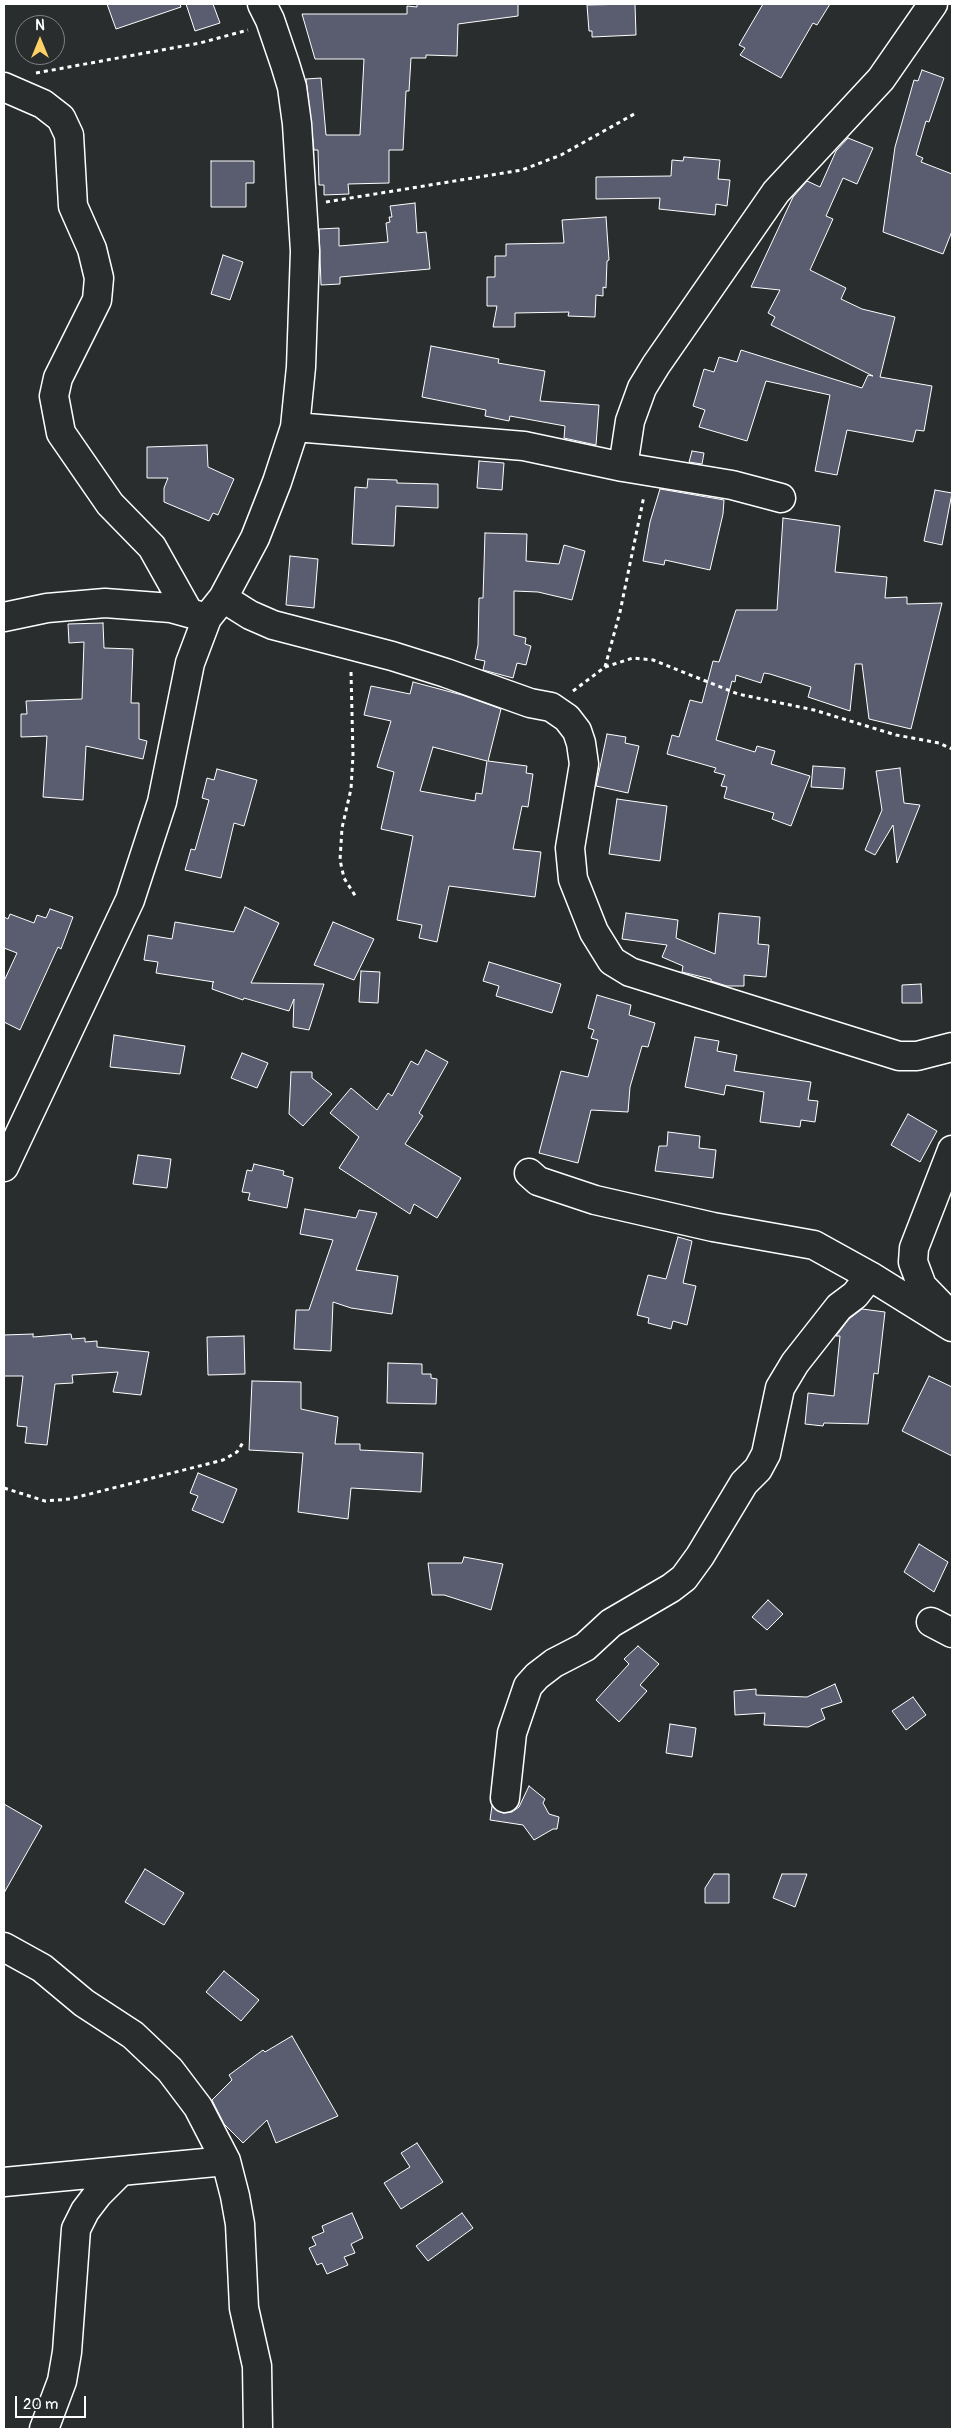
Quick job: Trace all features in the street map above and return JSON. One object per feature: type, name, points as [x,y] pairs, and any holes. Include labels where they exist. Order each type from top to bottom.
[{"type":"street","points":[[636,469],[630,421],[642,388],[656,365],[776,192],[881,79],[933,4]]},
{"type":"street","points":[[4,1167],[130,900],[162,802],[190,663],[206,610],[255,538],[278,482],[295,427],[302,367],[305,288],[305,251],[297,124],[292,87],[266,12]]},
{"type":"street","points":[[4,87],[43,104],[61,118],[69,135],[73,206],[92,250],[99,278],[97,300],[58,378],[54,396],[61,433],[110,504],[152,547],[206,610]]},
{"type":"street","points":[[295,427],[524,446],[636,469],[732,485],[781,498]]},
{"type":"street","points":[[4,617],[48,608],[105,603],[250,615],[273,625],[401,658],[530,703],[551,707],[567,718],[577,731],[582,743],[584,764],[570,848],[573,879],[594,932],[612,961],[630,972],[652,981],[727,1001],[899,1056],[917,1056],[952,1047]]},
{"type":"street","points":[[952,1150],[914,1248],[913,1262],[922,1286],[952,1317]]},
{"type":"street","points":[[529,1173],[538,1181],[595,1200],[713,1227],[814,1245],[870,1276],[952,1327]]},
{"type":"street","points":[[505,1798],[512,1733],[528,1686],[554,1663],[585,1647],[611,1623],[671,1588],[684,1578],[700,1556],[744,1483],[758,1469],[766,1454],[780,1388],[795,1363],[839,1307],[855,1295],[870,1276]]},
{"type":"street","points":[[4,1947],[42,1968],[84,2004],[133,2035],[155,2054],[189,2092],[226,2161],[240,2224],[241,2281],[246,2320],[254,2343],[258,2366],[258,2429]]},
{"type":"street","points":[[4,2182],[226,2161]]},
{"type":"street","points":[[44,2429],[64,2372],[71,2317],[76,2230],[85,2211],[98,2194],[120,2172]]},
{"type":"path","points":[[29,74],[200,43],[241,33],[266,12]]},
{"type":"path","points":[[301,206],[419,185],[522,170],[561,155],[636,113]]},
{"type":"path","points":[[605,667],[630,567],[636,469]]},
{"type":"path","points":[[350,646],[353,755],[351,789],[342,828],[340,860],[344,878],[356,897]]},
{"type":"path","points":[[551,707],[563,701],[574,689],[605,667],[633,658],[653,660],[738,694],[814,710],[896,735],[939,743],[952,749]]},
{"type":"path","points":[[4,1488],[45,1501],[70,1499],[223,1460],[237,1452],[244,1441]]},
{"type":"building","points":[[107,4],[180,4],[181,7],[116,29]]},
{"type":"building","points":[[186,4],[213,4],[220,23],[195,31]]},
{"type":"building","points":[[417,4],[518,4],[518,16],[458,24],[457,56],[426,55],[426,58],[411,58],[409,91],[406,91],[403,150],[389,150],[389,183],[348,184],[349,194],[324,195],[324,185],[319,185],[318,150],[314,150],[306,79],[321,78],[326,135],[360,135],[364,59],[315,59],[302,14],[407,14],[407,6],[417,7]]},
{"type":"building","points":[[635,4],[636,35],[592,37],[592,31],[589,31],[587,5]]},
{"type":"building","points":[[763,4],[830,4],[817,25],[813,23],[781,78],[740,55],[745,48],[739,45]]},
{"type":"building","points":[[922,70],[944,78],[929,122],[926,121],[916,155],[923,158],[921,162],[952,174],[952,231],[943,254],[883,232],[895,147],[914,80],[918,81]]},
{"type":"building","points":[[848,138],[873,148],[857,184],[843,178],[826,216],[833,219],[810,270],[846,288],[841,299],[862,309],[895,317],[880,377],[932,386],[924,431],[916,430],[913,442],[847,430],[837,475],[815,471],[830,395],[766,381],[747,441],[699,427],[705,410],[693,406],[704,369],[714,372],[719,357],[737,362],[741,350],[862,388],[868,375],[873,376],[771,325],[775,317],[768,313],[780,290],[751,287],[793,197],[807,181],[820,187],[836,151]]},
{"type":"building","points":[[684,157],[720,160],[718,179],[730,180],[727,206],[716,204],[715,215],[659,209],[660,198],[596,199],[596,177],[671,176],[672,160],[683,161]]},
{"type":"building","points":[[211,161],[254,161],[254,183],[246,183],[246,207],[211,207]]},
{"type":"building","points":[[415,203],[417,233],[426,232],[430,269],[340,277],[340,284],[321,285],[319,229],[339,228],[339,246],[388,242],[386,223],[390,222],[389,217],[392,217],[390,206]]},
{"type":"building","points":[[606,217],[609,260],[607,261],[606,288],[603,287],[603,296],[596,295],[595,317],[568,316],[569,312],[515,313],[515,327],[493,327],[497,306],[487,306],[487,277],[495,277],[495,256],[506,256],[506,244],[564,243],[562,220]]},
{"type":"building","points":[[223,255],[243,262],[230,300],[211,294]]},
{"type":"building","points":[[431,346],[499,359],[498,363],[545,371],[540,401],[599,405],[596,445],[564,438],[565,426],[510,416],[509,421],[485,416],[486,410],[422,397]]},
{"type":"building","points":[[207,445],[208,467],[234,479],[218,515],[213,513],[209,521],[164,502],[164,488],[168,478],[147,478],[147,447]]},
{"type":"building","points":[[692,451],[704,453],[702,464],[689,462]]},
{"type":"building","points":[[479,461],[504,463],[502,490],[477,488]]},
{"type":"building","points":[[368,479],[397,480],[397,483],[438,484],[438,508],[396,506],[394,546],[352,544],[355,487],[367,488]]},
{"type":"building","points":[[660,489],[724,500],[723,514],[710,570],[665,560],[664,565],[643,561],[650,522]]},
{"type":"building","points":[[935,490],[952,493],[942,545],[924,541]]},
{"type":"building","points":[[783,518],[840,526],[835,572],[887,577],[885,598],[907,597],[907,604],[942,603],[911,729],[869,719],[862,664],[855,664],[850,711],[808,697],[811,687],[770,674],[764,673],[761,683],[736,675],[735,682],[732,681],[716,740],[755,752],[757,746],[775,751],[771,764],[810,776],[791,826],[772,819],[774,813],[724,798],[727,787],[721,786],[725,775],[714,772],[716,768],[667,754],[672,735],[679,737],[690,700],[702,703],[713,661],[719,662],[736,610],[777,610]]},
{"type":"building","points":[[485,533],[527,534],[526,561],[559,564],[564,545],[585,551],[572,600],[538,592],[514,591],[514,635],[526,638],[525,644],[531,646],[526,665],[517,663],[513,678],[483,670],[485,661],[475,659],[478,645],[479,598],[483,598]]},
{"type":"building","points":[[290,556],[318,559],[314,608],[286,605]]},
{"type":"building","points":[[103,623],[104,648],[133,649],[131,703],[139,703],[139,739],[147,741],[143,759],[86,746],[83,800],[43,797],[47,736],[21,737],[21,714],[27,714],[26,701],[82,699],[84,642],[69,643],[68,624]]},
{"type":"building","points":[[413,682],[462,695],[501,709],[488,761],[527,766],[526,773],[533,774],[528,807],[522,806],[513,849],[541,852],[535,897],[449,886],[437,942],[419,938],[422,925],[397,920],[413,836],[381,829],[394,772],[377,767],[391,721],[364,715],[371,686],[410,694]],"holes":[[[433,747],[487,761],[482,794],[476,793],[475,801],[420,791]]]},
{"type":"building","points":[[607,734],[626,737],[625,743],[639,746],[628,793],[596,786]]},
{"type":"building","points":[[813,766],[845,768],[843,789],[811,787]]},
{"type":"building","points":[[900,768],[904,803],[920,805],[897,863],[893,825],[875,855],[865,850],[882,810],[876,771]]},
{"type":"building","points":[[217,769],[257,780],[244,826],[234,823],[221,878],[185,870],[191,849],[195,850],[209,800],[202,798],[207,778],[214,780]]},
{"type":"building","points":[[617,799],[667,806],[660,861],[609,854]]},
{"type":"building","points":[[245,907],[279,923],[251,983],[324,984],[309,1030],[293,1027],[294,999],[289,1011],[244,998],[243,1000],[212,989],[214,982],[156,973],[158,962],[144,960],[148,935],[172,939],[175,922],[234,932]]},
{"type":"building","points":[[50,909],[73,917],[61,949],[58,947],[20,1030],[4,1022],[4,981],[17,953],[4,948],[4,917],[8,919],[10,914],[34,923],[37,915],[46,918]]},
{"type":"building","points":[[626,913],[678,920],[676,938],[715,954],[719,913],[760,917],[758,944],[769,945],[766,977],[744,975],[744,986],[727,986],[711,981],[711,979],[682,972],[683,966],[662,957],[667,945],[622,939]]},
{"type":"building","points":[[333,922],[374,939],[354,980],[314,965]]},
{"type":"building","points":[[489,962],[561,984],[552,1013],[496,996],[499,986],[483,981]]},
{"type":"building","points":[[361,971],[380,972],[378,1003],[359,1002]]},
{"type":"building","points":[[921,984],[922,1003],[902,1003],[902,985]]},
{"type":"building","points":[[597,995],[631,1005],[629,1015],[655,1023],[648,1047],[642,1046],[630,1087],[628,1112],[591,1110],[578,1163],[539,1153],[561,1071],[588,1077],[598,1040],[591,1038],[594,1030],[588,1028]]},
{"type":"building","points":[[114,1035],[185,1046],[180,1074],[110,1067]]},
{"type":"building","points":[[695,1037],[719,1041],[717,1051],[737,1055],[734,1071],[811,1082],[808,1100],[818,1101],[815,1122],[801,1120],[800,1127],[760,1122],[764,1092],[726,1085],[724,1095],[685,1087]]},
{"type":"building","points":[[426,1050],[448,1062],[419,1113],[423,1116],[405,1144],[461,1178],[437,1218],[414,1204],[410,1214],[339,1168],[359,1137],[330,1113],[351,1088],[377,1110],[388,1093],[392,1096],[411,1061],[418,1065]]},
{"type":"building","points":[[242,1053],[268,1063],[257,1088],[231,1078]]},
{"type":"building","points":[[291,1072],[312,1072],[312,1078],[332,1094],[303,1126],[289,1114]]},
{"type":"building","points":[[908,1114],[937,1131],[920,1162],[891,1145]]},
{"type":"building","points":[[668,1132],[700,1136],[699,1148],[716,1150],[713,1178],[655,1171],[659,1146],[667,1146]]},
{"type":"building","points":[[138,1155],[171,1159],[167,1188],[133,1184]]},
{"type":"building","points":[[254,1164],[284,1171],[283,1175],[293,1178],[287,1208],[248,1200],[250,1193],[242,1192],[247,1170],[252,1171]]},
{"type":"building","points":[[305,1209],[356,1218],[359,1210],[377,1213],[356,1270],[398,1276],[392,1314],[351,1308],[333,1302],[331,1351],[294,1349],[296,1310],[309,1310],[333,1240],[300,1234]]},
{"type":"building","points":[[678,1237],[692,1241],[683,1283],[696,1286],[687,1325],[673,1321],[671,1329],[648,1323],[649,1318],[637,1315],[648,1275],[666,1279]]},
{"type":"building","points":[[862,1309],[885,1312],[878,1374],[874,1373],[868,1424],[824,1423],[823,1426],[805,1424],[808,1393],[834,1396],[840,1336],[836,1336],[849,1319]]},
{"type":"building","points":[[33,1334],[33,1337],[71,1334],[72,1339],[85,1338],[85,1342],[97,1341],[97,1347],[149,1352],[141,1395],[113,1392],[118,1372],[72,1375],[73,1383],[55,1384],[47,1445],[25,1443],[27,1427],[17,1426],[23,1376],[4,1376],[4,1335]]},
{"type":"building","points":[[244,1336],[245,1374],[208,1375],[207,1337]]},
{"type":"building","points":[[388,1363],[422,1364],[422,1374],[431,1374],[431,1378],[437,1379],[436,1404],[387,1403]]},
{"type":"building","points":[[929,1376],[952,1387],[952,1456],[902,1431]]},
{"type":"building","points":[[252,1381],[301,1382],[301,1409],[338,1417],[335,1444],[360,1444],[360,1450],[423,1453],[421,1492],[351,1488],[348,1519],[298,1512],[303,1453],[249,1450]]},
{"type":"building","points":[[198,1473],[237,1489],[223,1523],[192,1510],[198,1496],[190,1493]]},
{"type":"building","points":[[919,1544],[948,1562],[934,1592],[904,1572]]},
{"type":"building","points":[[464,1557],[503,1564],[491,1610],[444,1595],[432,1595],[428,1563],[462,1563]]},
{"type":"building","points":[[768,1600],[783,1614],[767,1630],[752,1617]]},
{"type":"building","points":[[638,1646],[659,1664],[640,1685],[647,1691],[619,1722],[596,1700],[629,1664],[624,1659]]},
{"type":"building","points":[[835,1684],[842,1702],[821,1709],[825,1719],[808,1727],[764,1725],[765,1713],[735,1715],[734,1691],[756,1689],[756,1695],[807,1697]]},
{"type":"building","points":[[913,1697],[926,1715],[906,1730],[892,1711]]},
{"type":"building","points":[[670,1724],[696,1728],[692,1757],[666,1753]]},
{"type":"building","points":[[529,1786],[545,1799],[543,1803],[549,1814],[559,1817],[557,1829],[553,1829],[534,1840],[523,1825],[490,1820],[492,1806],[503,1813],[512,1812],[519,1807]]},
{"type":"building","points":[[4,1804],[42,1826],[4,1893]]},
{"type":"building","points":[[145,1869],[184,1893],[164,1925],[125,1902]]},
{"type":"building","points":[[714,1874],[729,1874],[729,1903],[705,1903],[705,1888]]},
{"type":"building","points":[[782,1874],[807,1874],[795,1907],[773,1898]]},
{"type":"building","points":[[224,1971],[259,2000],[241,2021],[206,1992]]},
{"type":"building","points":[[292,2036],[338,2116],[276,2143],[267,2120],[243,2143],[224,2124],[212,2100],[232,2080],[229,2075],[263,2050],[265,2052]]},
{"type":"building","points":[[417,2143],[443,2182],[401,2209],[384,2183],[410,2167],[401,2153]]},
{"type":"building","points":[[352,2213],[363,2238],[351,2244],[355,2253],[344,2257],[348,2265],[327,2274],[322,2263],[317,2265],[309,2248],[316,2245],[312,2237],[324,2232],[322,2226]]},
{"type":"building","points":[[462,2213],[473,2228],[428,2261],[416,2246]]}]
